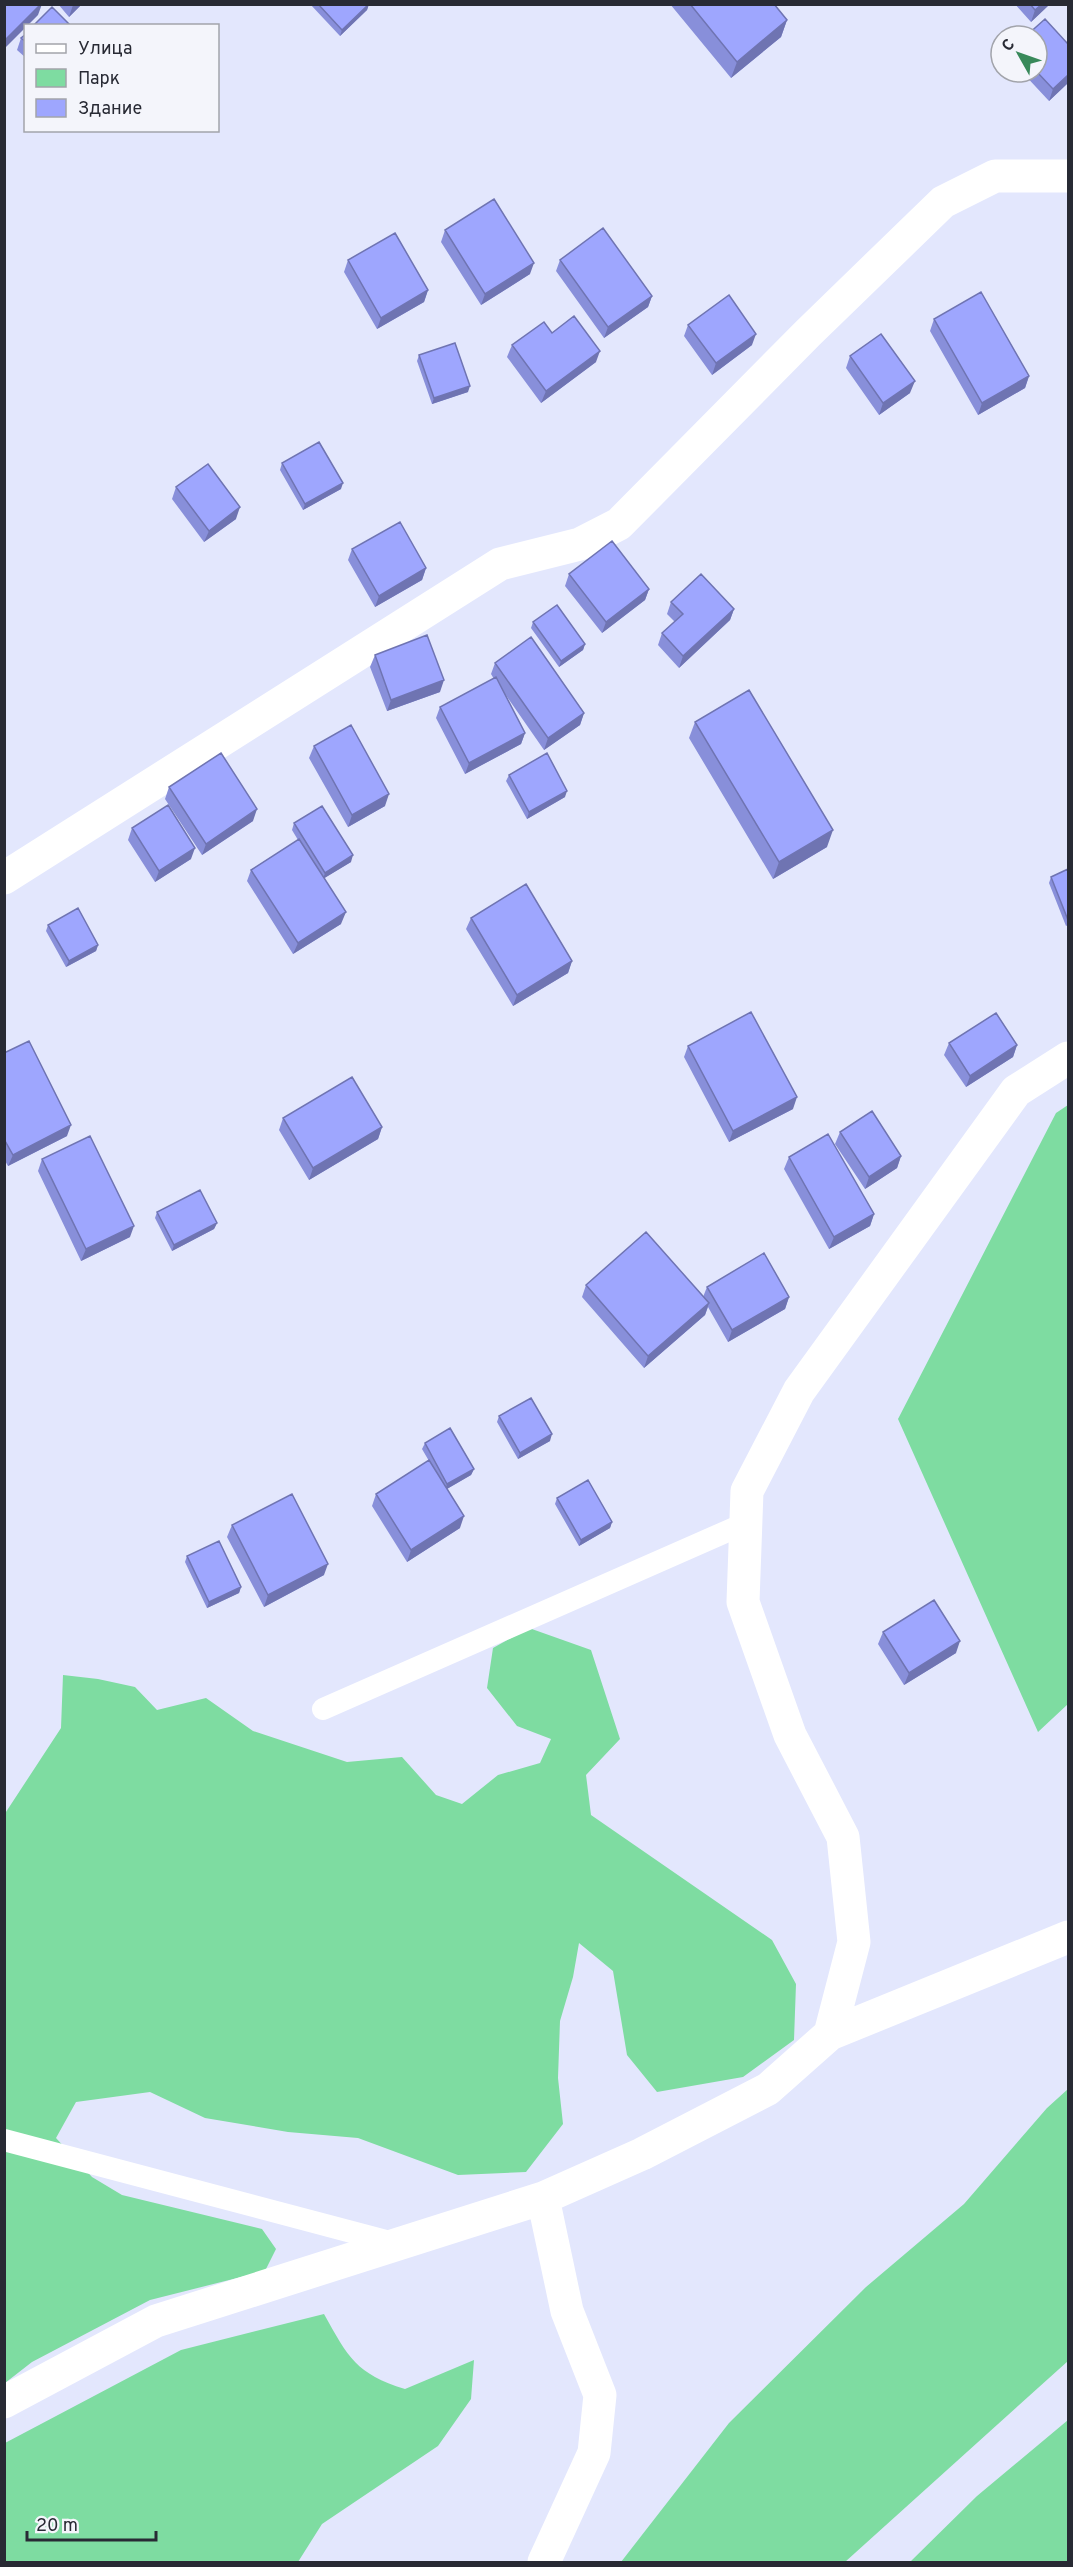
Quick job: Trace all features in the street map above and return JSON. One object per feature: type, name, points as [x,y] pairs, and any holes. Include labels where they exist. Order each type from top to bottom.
[{"type":"street","points":[[4,878],[500,564],[580,544],[619,524],[807,333],[942,202],[995,176],[1068,176]]},
{"type":"street","points":[[830,2034],[854,1942],[843,1837],[790,1735],[743,1602],[747,1491],[799,1391],[1016,1091],[1068,1058]]},
{"type":"street","points":[[4,2402],[156,2321],[543,2198],[642,2154],[768,2089],[830,2034],[1068,1937]]},
{"type":"street","points":[[543,2198],[567,2311],[600,2395],[594,2452],[544,2562]]},
{"type":"lane","points":[[323,1709],[746,1523]]},
{"type":"lane","points":[[4,2140],[401,2245]]},
{"type":"green space","points":[[1068,1105],[1068,1704],[1038,1732],[898,1419],[1056,1113]]},
{"type":"green space","points":[[529,1628],[591,1650],[620,1739],[586,1775],[591,1815],[772,1940],[796,1984],[794,2040],[743,2077],[657,2092],[627,2055],[613,1971],[579,1943],[573,1977],[560,2021],[558,2078],[563,2124],[526,2172],[458,2175],[358,2138],[288,2132],[205,2118],[150,2092],[76,2102],[56,2138],[92,2177],[122,2195],[262,2229],[276,2249],[265,2271],[150,2300],[32,2362],[5,2383],[4,1815],[61,1728],[63,1675],[98,1679],[135,1687],[157,1710],[206,1698],[253,1731],[347,1762],[402,1757],[436,1795],[462,1804],[498,1775],[540,1763],[551,1739],[517,1726],[487,1688],[493,1648]]},
{"type":"green space","points":[[1068,2089],[1068,2361],[845,2562],[621,2562],[729,2423],[866,2287],[964,2204],[1047,2108]]},
{"type":"green space","points":[[324,2314],[347,2353],[355,2362],[375,2377],[405,2389],[474,2360],[471,2399],[438,2446],[322,2524],[298,2562],[5,2562],[5,2443],[181,2350]]},
{"type":"green space","points":[[1068,2420],[1068,2562],[910,2562],[977,2496]]},
{"type":"building","points":[[4,4],[41,4],[4,41]]},
{"type":"building","points":[[318,4],[369,4],[342,30]]},
{"type":"building","points":[[690,4],[774,4],[787,20],[737,62]]},
{"type":"building","points":[[1030,4],[1042,4],[1035,10]]},
{"type":"building","points":[[52,7],[69,24],[35,24]]},
{"type":"building","points":[[1045,19],[1068,42],[1068,75],[1053,89],[1048,84],[1049,24],[1039,24]]},
{"type":"building","points":[[494,199],[534,263],[485,294],[445,230]]},
{"type":"building","points":[[603,228],[652,296],[608,327],[560,260]]},
{"type":"building","points":[[395,233],[428,290],[381,318],[348,260]]},
{"type":"building","points":[[981,292],[1029,376],[982,403],[934,319]]},
{"type":"building","points":[[729,295],[756,334],[716,363],[688,325]]},
{"type":"building","points":[[574,316],[600,351],[546,391],[512,345],[544,322],[552,333]]},
{"type":"building","points":[[881,334],[915,381],[883,403],[850,356]]},
{"type":"building","points":[[455,343],[470,386],[434,398],[419,355]]},
{"type":"building","points":[[319,442],[343,483],[305,504],[282,463]]},
{"type":"building","points":[[208,464],[240,507],[209,531],[176,487]]},
{"type":"building","points":[[400,522],[426,568],[379,596],[352,549]]},
{"type":"building","points":[[612,541],[649,589],[606,622],[569,574]]},
{"type":"building","points":[[701,574],[734,609],[683,656],[662,633],[683,614],[671,602]]},
{"type":"building","points":[[557,605],[585,644],[561,661],[533,622]]},
{"type":"building","points":[[427,635],[444,680],[391,700],[375,655]]},
{"type":"building","points":[[531,637],[584,713],[548,738],[495,663]]},
{"type":"building","points":[[496,677],[525,733],[469,763],[440,707]]},
{"type":"building","points":[[749,690],[833,830],[779,862],[695,722]]},
{"type":"building","points":[[351,725],[389,794],[352,815],[314,746]]},
{"type":"building","points":[[221,753],[257,809],[206,844],[169,787]]},
{"type":"building","points":[[547,753],[567,791],[529,812],[509,775]]},
{"type":"building","points":[[168,805],[195,848],[159,871],[132,828]]},
{"type":"building","points":[[322,806],[353,855],[325,873],[294,823]]},
{"type":"building","points":[[299,839],[346,912],[298,943],[251,870]]},
{"type":"building","points":[[1068,869],[1068,920],[1051,877]]},
{"type":"building","points":[[526,884],[572,961],[517,995],[471,918]]},
{"type":"building","points":[[78,908],[98,945],[69,961],[48,925]]},
{"type":"building","points":[[751,1012],[797,1097],[733,1131],[688,1046]]},
{"type":"building","points":[[996,1013],[1017,1045],[970,1076],[949,1043]]},
{"type":"building","points":[[29,1041],[71,1125],[13,1155],[4,1139],[4,1053]]},
{"type":"building","points":[[352,1077],[382,1127],[313,1168],[283,1118]]},
{"type":"building","points":[[872,1111],[901,1156],[869,1177],[840,1132]]},
{"type":"building","points":[[828,1134],[874,1214],[834,1237],[789,1157]]},
{"type":"building","points":[[90,1136],[134,1226],[86,1249],[42,1159]]},
{"type":"building","points":[[200,1190],[217,1223],[174,1245],[157,1212]]},
{"type":"building","points":[[646,1232],[709,1303],[648,1356],[586,1285]]},
{"type":"building","points":[[764,1253],[789,1297],[732,1330],[707,1287]]},
{"type":"building","points":[[531,1398],[552,1434],[520,1453],[499,1416]]},
{"type":"building","points":[[450,1428],[474,1469],[447,1484],[425,1443]]},
{"type":"building","points":[[429,1460],[464,1516],[411,1550],[376,1494]]},
{"type":"building","points":[[588,1480],[612,1522],[581,1540],[557,1498]]},
{"type":"building","points":[[292,1494],[328,1564],[268,1595],[232,1525]]},
{"type":"building","points":[[219,1541],[241,1587],[209,1602],[187,1556]]},
{"type":"building","points":[[934,1600],[960,1641],[909,1673],[883,1632]]}]
